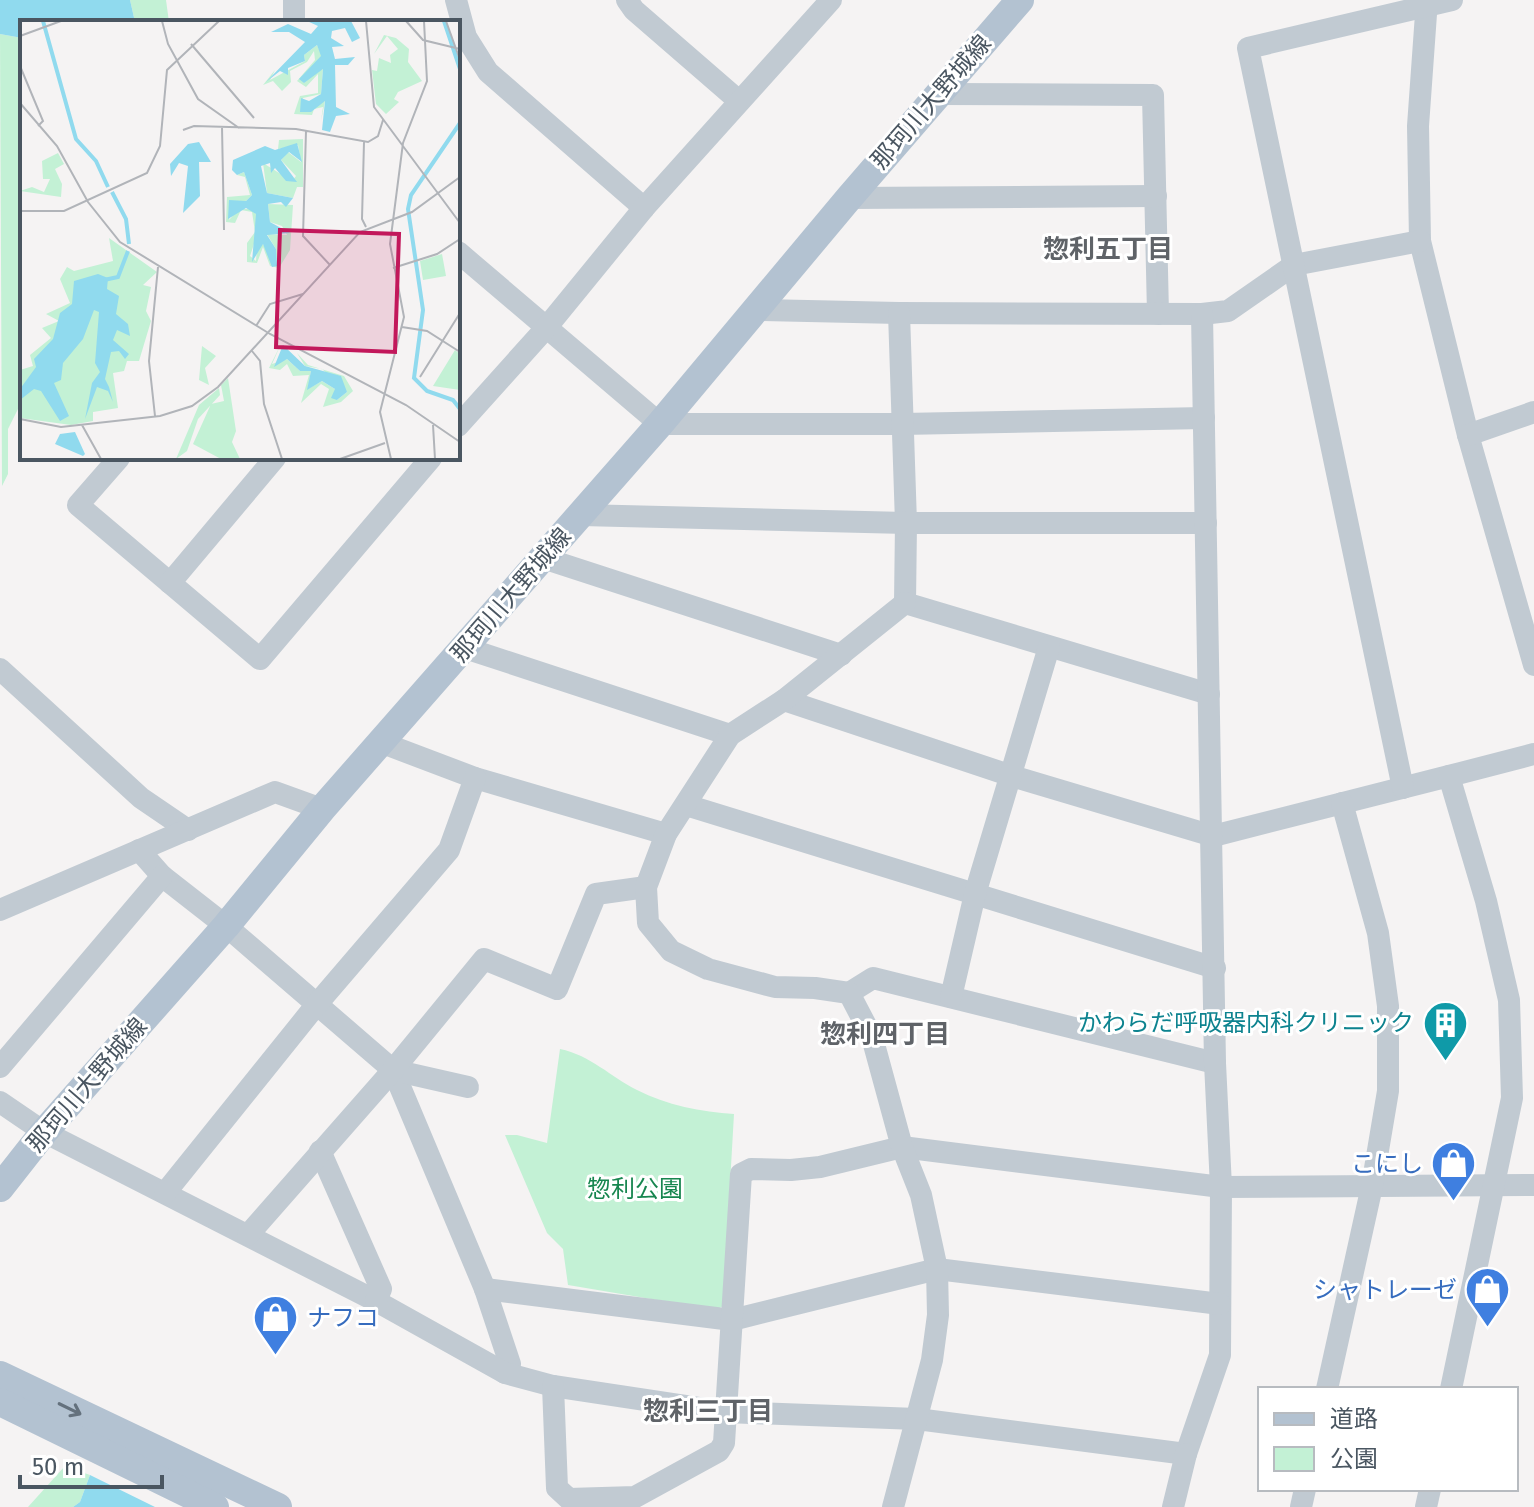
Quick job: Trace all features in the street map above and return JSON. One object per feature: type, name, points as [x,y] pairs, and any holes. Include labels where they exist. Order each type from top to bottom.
[{"type":"main road","name":"那珂川大野城線","points":[[0,1188],[44,1132],[226,926],[380,742],[660,424],[1020,0]]},
{"type":"main road","points":[[0,1375],[278,1507]]},
{"type":"main road","points":[[0,1402],[215,1507]]},
{"type":"street","points":[[456,0],[466,37],[488,72],[644,208]]},
{"type":"street","points":[[627,0],[634,10],[739,101]]},
{"type":"street","points":[[460,424],[546,328],[644,208],[831,0]]},
{"type":"street","points":[[1403,788],[1248,48],[1427,2],[1452,0]]},
{"type":"street","points":[[1427,2],[1418,126],[1420,241],[1468,435],[1534,665]]},
{"type":"street","points":[[938,94],[1153,95],[1158,314]]},
{"type":"street","points":[[849,198],[1156,196]]},
{"type":"street","points":[[757,310],[1202,314],[1228,311],[1294,265],[1420,241]]},
{"type":"street","points":[[460,254],[660,424],[902,424],[1204,418]]},
{"type":"street","points":[[899,313],[906,523],[905,603]]},
{"type":"street","points":[[1173,1507],[1186,1454],[1220,1355],[1221,1187],[1215,1063],[1202,314]]},
{"type":"street","points":[[1468,435],[1534,412]]},
{"type":"street","points":[[117,460],[78,505],[260,659],[429,460]]},
{"type":"street","points":[[170,583],[273,460]]},
{"type":"street","points":[[581,515],[906,523],[1206,523]]},
{"type":"street","points":[[543,558],[841,655]]},
{"type":"street","points":[[905,603],[1209,694]]},
{"type":"street","points":[[905,603],[784,700],[730,735],[666,834],[646,887],[648,923],[671,951],[708,969],[775,987],[849,993],[873,978],[1215,1063]]},
{"type":"street","points":[[951,997],[975,894],[1049,647]]},
{"type":"street","points":[[465,648],[730,735]]},
{"type":"street","points":[[2,676],[141,798],[188,830]]},
{"type":"street","points":[[784,700],[1012,776],[1213,836],[1534,754]]},
{"type":"street","points":[[380,742],[475,778],[666,834]]},
{"type":"street","points":[[1449,776],[1486,901],[1509,1000],[1512,1098],[1451,1387]]},
{"type":"street","points":[[165,1193],[317,1004],[449,850],[475,778]]},
{"type":"street","points":[[0,910],[275,792],[322,809]]},
{"type":"street","points":[[1327,1387],[1372,1186],[1388,1091],[1388,1006],[1378,933],[1342,803]]},
{"type":"street","points":[[686,805],[1215,968]]},
{"type":"street","points":[[139,850],[162,876],[226,926],[393,1070],[485,1289],[510,1364],[505,1373]]},
{"type":"street","points":[[0,1067],[162,876]]},
{"type":"street","points":[[248,1235],[393,1070],[484,959],[557,989],[596,894],[646,887]]},
{"type":"street","points":[[849,993],[872,1037],[902,1147],[921,1195],[937,1269],[938,1315],[932,1360],[893,1507]]},
{"type":"street","points":[[393,1070],[468,1087]]},
{"type":"street","points":[[0,1102],[44,1132],[376,1301],[505,1373],[553,1386],[725,1412],[917,1419],[1186,1454]]},
{"type":"street","points":[[553,1386],[557,1488],[569,1499],[635,1497],[719,1451],[724,1443],[741,1174],[751,1169],[820,1167],[902,1147],[1221,1187],[1534,1185]]},
{"type":"street","points":[[320,1151],[381,1289],[376,1301]]},
{"type":"street","points":[[485,1289],[732,1320],[937,1269],[1220,1304]]},
{"type":"green space","points":[[130,0],[166,0],[169,20],[135,20]]},
{"type":"green space","points":[[0,34],[20,38],[20,405],[8,429],[8,474],[2,486]]},
{"type":"green space","name":"惣利公園","points":[[560,1049],[581,1056],[627,1085],[660,1100],[734,1114],[723,1306],[716,1310],[568,1285],[563,1249],[547,1233],[505,1135],[547,1143]]},
{"type":"green space","points":[[65,1466],[90,1475],[80,1502],[73,1507],[28,1507]]},
{"type":"water","points":[[0,0],[130,0],[135,20],[20,20],[20,38],[0,34]]},
{"type":"water","points":[[90,1475],[155,1507],[73,1507],[80,1502]]},
{"type":"place","name":"かわらだ呼吸器内科クリニック","points":[[1445,1062]]},
{"type":"place","name":"こにし","points":[[1454,1203]]},
{"type":"place","name":"シャトレーゼ","points":[[1488,1329]]},
{"type":"place","name":"ナフコ","points":[[276,1357]]},
{"type":"district","name":"惣利五丁目","points":[[1108,249]]},
{"type":"district","name":"惣利四丁目","points":[[885,1034]]},
{"type":"district","name":"惣利三丁目","points":[[708,1411]]}]
